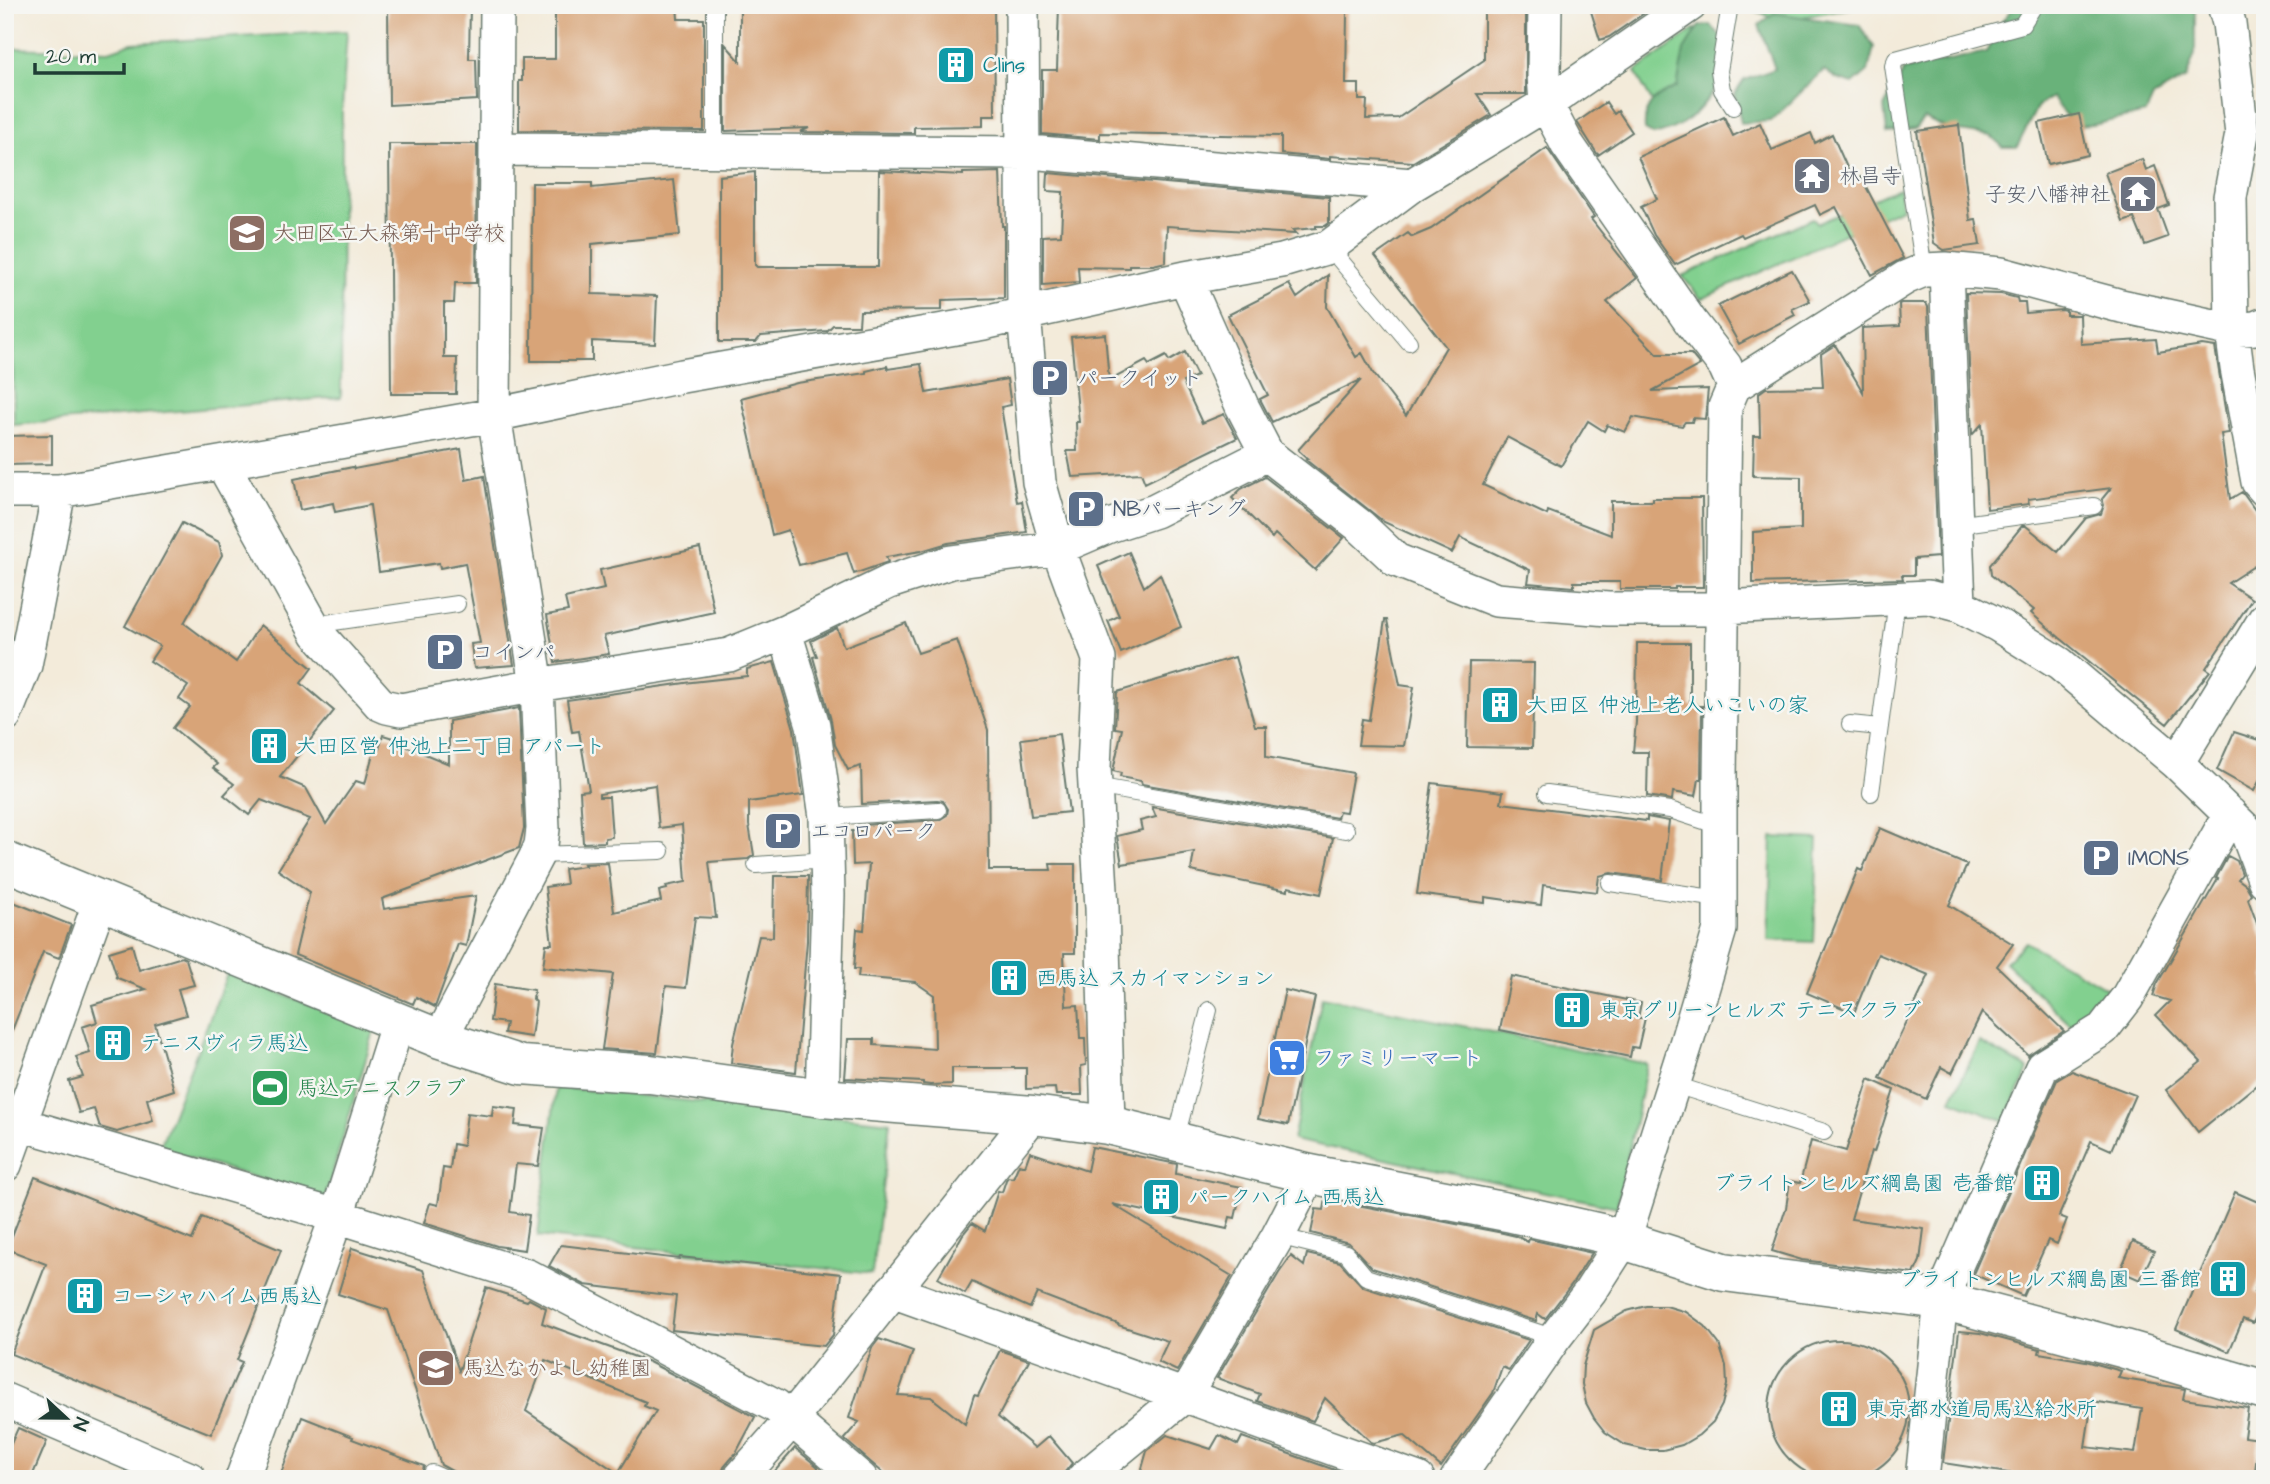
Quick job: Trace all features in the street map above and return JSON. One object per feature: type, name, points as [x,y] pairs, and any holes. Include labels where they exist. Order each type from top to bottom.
[{"type":"street","points":[[440,1038],[537,855],[543,829],[537,685],[494,415],[497,5]]},
{"type":"street","points":[[1022,5],[1024,314],[1039,482],[1058,548],[1099,659],[1094,768],[1102,908],[1108,1125]]},
{"type":"street","points":[[1545,5],[1546,104],[1567,144],[1690,321],[1725,366],[1734,386]]},
{"type":"street","points":[[5,491],[59,491],[494,415],[682,376],[984,323],[1185,278],[1282,261],[1329,247],[1412,185],[1546,104],[1690,5]]},
{"type":"street","points":[[2224,5],[2229,23],[2242,134],[2230,197],[2232,330],[2236,368],[2258,482],[2265,490]]},
{"type":"street","points":[[496,149],[715,150],[812,158],[1041,153],[1412,185]]},
{"type":"street","points":[[1935,270],[1956,525],[1959,605]]},
{"type":"street","points":[[1457,1479],[1553,1340],[1597,1282],[1624,1239],[1720,929],[1725,407],[1734,386],[1894,285],[1935,270],[2001,274],[2118,305],[2232,330],[2255,328],[2265,324]]},
{"type":"street","points":[[1185,278],[1242,406],[1267,454],[1360,526],[1396,560],[1496,600],[1608,609],[1703,609],[1928,597],[1959,605],[2051,657],[2176,763],[2246,830],[2265,881]]},
{"type":"street","points":[[222,463],[317,633],[380,704],[401,710],[537,685],[729,655],[785,632],[889,582],[951,562],[1058,548],[1109,526],[1155,511],[1267,454]]},
{"type":"street","points":[[5,715],[25,665],[59,491]]},
{"type":"street","points":[[2176,763],[2265,620]]},
{"type":"street","points":[[785,632],[813,725],[825,817],[828,895],[822,1098]]},
{"type":"street","points":[[1922,1479],[1941,1300],[2042,1067],[2103,1029],[2127,998],[2230,814]]},
{"type":"street","points":[[5,862],[398,1022],[521,1065],[650,1074],[822,1098],[1033,1115],[1108,1125],[1310,1174],[1507,1212],[1624,1239],[1711,1260],[1724,1272],[1941,1300],[2265,1390]]},
{"type":"street","points":[[5,1166],[100,901]]},
{"type":"street","points":[[243,1479],[337,1216],[398,1022]]},
{"type":"street","points":[[739,1479],[792,1418],[1033,1115]]},
{"type":"street","points":[[20,1124],[337,1216],[527,1276],[776,1406],[861,1479]]},
{"type":"street","points":[[1083,1479],[1185,1395],[1278,1236],[1310,1174]]},
{"type":"street","points":[[892,1291],[962,1322],[1185,1395],[1418,1479]]},
{"type":"street","points":[[5,1400],[190,1479]]},
{"type":"lane","points":[[715,5],[715,150]]},
{"type":"lane","points":[[1730,5],[1719,71],[1722,90],[1734,107]]},
{"type":"lane","points":[[1935,270],[1893,66],[1896,59],[2022,25],[2032,5]]},
{"type":"lane","points":[[1329,247],[1409,342]]},
{"type":"lane","points":[[1956,525],[2094,506]]},
{"type":"lane","points":[[1871,793],[1897,600]]},
{"type":"lane","points":[[313,625],[457,604]]},
{"type":"lane","points":[[1850,724],[1880,727]]},
{"type":"lane","points":[[1095,786],[1346,830]]},
{"type":"lane","points":[[1547,793],[1670,810],[1719,826]]},
{"type":"lane","points":[[825,817],[938,810]]},
{"type":"lane","points":[[537,855],[661,850]]},
{"type":"lane","points":[[756,865],[827,860]]},
{"type":"lane","points":[[1610,883],[1719,899]]},
{"type":"lane","points":[[1175,1142],[1209,1010]]},
{"type":"lane","points":[[1672,1084],[1824,1132]]},
{"type":"lane","points":[[1278,1236],[1346,1253],[1366,1277],[1543,1334],[1553,1340]]},
{"type":"lane","points":[[430,1479],[432,1473],[446,1479]]},
{"type":"green space","points":[[1752,5],[1862,6],[1780,21],[1754,10]]},
{"type":"green space","points":[[2015,5],[2195,5],[2195,54],[2186,78],[2153,97],[2146,113],[2093,125],[2073,126],[2052,97],[2037,107],[2017,147],[2003,147],[1991,136],[1948,129],[1924,118],[1915,129],[1887,133],[1884,107],[1904,70],[1986,52],[2003,20]]},
{"type":"green space","points":[[1774,13],[1859,25],[1874,47],[1868,71],[1853,84],[1837,79],[1824,70],[1771,121],[1741,123],[1735,94],[1744,80],[1775,69],[1759,25]]},
{"type":"green space","points":[[1711,25],[1730,51],[1727,67],[1716,88],[1695,114],[1681,124],[1654,135],[1645,130],[1648,107],[1662,94],[1677,87],[1684,50],[1699,26]]},
{"type":"green space","points":[[1695,29],[1692,86],[1657,110],[1635,72]]},
{"type":"green space","points":[[347,31],[342,110],[341,397],[14,425],[8,48],[109,51],[132,43]]},
{"type":"green space","points":[[1899,188],[1902,208],[1701,299],[1682,276],[1813,218],[1817,224]]},
{"type":"green space","points":[[1772,837],[1818,839],[1814,942],[1768,940]]},
{"type":"green space","points":[[2026,942],[2116,994],[2077,1031],[2005,962]]},
{"type":"green space","name":"馬込テニスクラブ","points":[[227,974],[375,1028],[325,1198],[159,1149]]},
{"type":"green space","points":[[1322,997],[1647,1064],[1617,1207],[1293,1140]]},
{"type":"green space","points":[[1980,1042],[2029,1069],[2005,1121],[1951,1100]]},
{"type":"green space","points":[[556,1087],[890,1122],[872,1274],[538,1236]]},
{"type":"building","points":[[388,5],[470,5],[469,59],[476,59],[477,100],[389,105]]},
{"type":"building","points":[[555,5],[677,5],[678,19],[704,19],[704,131],[519,130],[522,59],[555,59]]},
{"type":"building","points":[[740,5],[994,5],[995,116],[983,116],[983,126],[914,127],[914,133],[800,132],[809,128],[725,131],[725,44],[740,61]]},
{"type":"building","points":[[1059,5],[1341,5],[1341,11],[1347,11],[1346,84],[1359,84],[1359,100],[1367,100],[1366,119],[1398,118],[1484,60],[1484,5],[1526,5],[1526,94],[1477,94],[1491,115],[1413,162],[1281,154],[1281,136],[1100,133],[1100,139],[1042,134],[1042,70],[1057,70]]},
{"type":"building","points":[[1589,5],[1656,5],[1609,37],[1600,40]]},
{"type":"building","points":[[1606,102],[1614,114],[1618,111],[1632,132],[1598,155],[1577,122]]},
{"type":"building","points":[[2079,114],[2088,155],[2048,164],[2039,123]]},
{"type":"building","points":[[1724,117],[1733,136],[1760,123],[1772,150],[1811,133],[1815,143],[1832,134],[1853,181],[1861,177],[1903,258],[1872,275],[1836,207],[1820,215],[1815,205],[1743,237],[1741,234],[1675,265],[1654,235],[1641,207],[1657,199],[1638,157]]},
{"type":"building","points":[[1959,125],[1970,220],[1976,219],[1980,245],[1944,250],[1934,243],[1917,131]]},
{"type":"building","points":[[389,144],[477,144],[476,283],[455,283],[454,303],[444,303],[444,358],[457,358],[456,394],[391,394]]},
{"type":"building","points":[[1547,148],[1594,217],[1591,219],[1637,278],[1607,302],[1657,354],[1691,354],[1700,365],[1652,391],[1708,389],[1705,419],[1693,418],[1692,422],[1685,422],[1682,426],[1633,417],[1625,432],[1607,425],[1604,431],[1588,421],[1561,466],[1507,437],[1483,485],[1547,515],[1548,511],[1611,535],[1611,501],[1702,498],[1703,587],[1620,589],[1620,582],[1574,582],[1574,587],[1528,583],[1530,570],[1460,537],[1452,553],[1384,522],[1306,460],[1308,459],[1298,450],[1361,380],[1272,422],[1260,399],[1268,395],[1228,315],[1289,284],[1297,298],[1328,275],[1327,307],[1356,357],[1362,353],[1373,373],[1406,416],[1446,347],[1375,256],[1408,233],[1412,237],[1431,229]]},
{"type":"building","points":[[2142,159],[2146,170],[2155,166],[2169,205],[2158,209],[2168,237],[2145,245],[2134,218],[2123,222],[2105,173]]},
{"type":"building","points":[[879,171],[963,175],[1000,172],[1004,226],[1004,298],[942,300],[942,310],[860,311],[859,325],[833,325],[827,331],[761,336],[756,342],[719,342],[719,176],[755,172],[757,267],[878,267]]},
{"type":"building","points":[[1048,173],[1329,197],[1329,223],[1316,228],[1292,230],[1296,234],[1167,226],[1166,262],[1129,265],[1129,268],[1078,267],[1079,282],[1043,285],[1043,236],[1061,235],[1063,192],[1047,191]]},
{"type":"building","points":[[674,180],[680,235],[592,244],[592,294],[657,296],[655,344],[592,341],[592,361],[531,361],[532,183],[592,183],[592,188]]},
{"type":"building","points":[[1792,270],[1810,301],[1792,309],[1795,315],[1739,344],[1718,306]]},
{"type":"building","points":[[1966,293],[2001,294],[2017,298],[2018,302],[2025,302],[2026,313],[2062,310],[2066,311],[2066,315],[2080,315],[2081,344],[2156,339],[2158,352],[2202,345],[2215,347],[2229,433],[2221,434],[2230,499],[2242,492],[2265,524],[2265,559],[2228,583],[2252,599],[2206,668],[2210,671],[2167,724],[2060,638],[2031,613],[2034,610],[1991,575],[1990,565],[2022,526],[2026,526],[2058,552],[2086,518],[2101,514],[2104,505],[2102,499],[2111,488],[2028,499],[2029,504],[1987,509],[1982,424],[1972,435]]},
{"type":"building","points":[[1901,303],[1926,303],[1928,307],[1938,557],[1914,559],[1914,575],[1902,575],[1903,579],[1753,583],[1753,532],[1801,529],[1801,477],[1753,476],[1754,436],[1760,436],[1759,393],[1766,388],[1823,387],[1821,354],[1835,345],[1863,392],[1862,328],[1900,326]]},
{"type":"building","points":[[1105,334],[1109,381],[1146,361],[1149,365],[1166,356],[1169,361],[1185,352],[1197,376],[1183,382],[1202,423],[1224,414],[1237,438],[1145,483],[1141,473],[1072,477],[1067,451],[1077,451],[1076,422],[1079,422],[1071,337]]},
{"type":"building","points":[[921,364],[926,393],[1007,379],[1011,405],[1001,407],[1017,502],[1022,501],[1027,532],[948,543],[886,557],[888,562],[854,574],[847,553],[799,565],[788,530],[772,535],[741,398],[797,383],[866,373],[887,366],[888,369]]},
{"type":"building","points":[[52,435],[52,464],[5,465],[5,436]]},
{"type":"building","points":[[461,449],[466,480],[484,476],[514,665],[474,668],[471,644],[480,643],[465,563],[440,568],[439,563],[379,572],[370,505],[335,512],[333,503],[300,510],[294,479]]},
{"type":"building","points":[[1265,477],[1344,538],[1315,570],[1275,534],[1272,538],[1232,498],[1241,489]]},
{"type":"building","points":[[182,523],[219,542],[222,555],[184,623],[236,662],[260,625],[312,668],[301,683],[334,711],[280,777],[306,788],[326,824],[356,781],[365,784],[375,746],[379,749],[383,735],[403,741],[403,745],[449,764],[449,721],[519,708],[524,828],[519,848],[382,899],[384,909],[476,896],[466,946],[458,944],[435,1007],[416,997],[413,1004],[295,955],[310,892],[278,870],[310,819],[261,800],[249,815],[224,795],[234,784],[213,768],[217,764],[173,728],[190,707],[179,699],[188,686],[150,661],[160,646],[125,626]]},
{"type":"building","points":[[700,548],[714,612],[604,636],[609,654],[555,662],[547,615],[568,611],[565,598],[604,589],[600,570]]},
{"type":"building","points":[[1129,552],[1144,587],[1160,574],[1181,627],[1121,653],[1108,621],[1119,616],[1098,566]]},
{"type":"building","points":[[1385,620],[1400,685],[1414,687],[1404,746],[1358,745],[1362,719],[1369,720]]},
{"type":"building","points":[[906,623],[918,653],[957,640],[988,730],[989,870],[1051,870],[1050,864],[1075,864],[1075,953],[1064,953],[1066,1006],[1078,1005],[1080,1038],[1085,1038],[1086,1065],[1081,1066],[1082,1095],[1056,1095],[1055,1088],[1026,1089],[1026,1068],[952,1068],[952,1084],[930,1085],[923,1082],[845,1078],[848,1039],[874,1039],[874,1045],[935,1049],[934,995],[915,982],[858,977],[859,969],[854,969],[857,929],[864,930],[869,864],[853,865],[852,831],[863,831],[862,825],[939,820],[947,815],[948,809],[943,801],[937,800],[862,804],[861,766],[848,770],[835,745],[831,720],[813,657],[817,656],[811,641],[837,628],[844,647]]},
{"type":"building","points":[[1637,643],[1690,643],[1690,706],[1702,706],[1701,779],[1696,796],[1673,792],[1672,800],[1647,796],[1648,752],[1633,752]]},
{"type":"building","points":[[1235,657],[1255,726],[1266,726],[1266,757],[1353,773],[1346,812],[1339,811],[1337,818],[1142,784],[1141,781],[1120,777],[1121,773],[1113,771],[1122,729],[1115,728],[1117,692]]},
{"type":"building","points":[[774,662],[794,729],[803,795],[749,802],[749,825],[754,855],[748,859],[709,862],[716,918],[695,917],[686,988],[666,986],[657,1053],[602,1049],[613,974],[543,967],[546,944],[552,944],[545,887],[566,884],[564,869],[585,866],[584,864],[608,863],[614,912],[661,901],[659,891],[667,889],[666,886],[686,882],[682,825],[659,828],[655,785],[599,794],[599,797],[609,797],[612,837],[605,838],[605,842],[583,843],[580,791],[589,790],[579,731],[572,732],[567,700],[747,676],[747,669]]},
{"type":"building","name":"大田区 仲池上老人いこいの家","points":[[1469,662],[1534,663],[1532,748],[1467,747]]},
{"type":"building","points":[[2234,732],[2265,742],[2265,770],[2254,791],[2217,770]]},
{"type":"building","points":[[1059,734],[1069,812],[1031,816],[1021,739]]},
{"type":"building","points":[[1432,783],[1503,792],[1501,803],[1647,821],[1647,817],[1669,821],[1662,880],[1611,873],[1599,876],[1597,892],[1543,885],[1541,905],[1485,897],[1485,903],[1417,894]]},
{"type":"building","points":[[1152,807],[1333,838],[1321,894],[1288,887],[1288,891],[1191,871],[1194,852],[1122,864],[1117,836],[1142,830],[1140,821],[1156,817]]},
{"type":"building","points":[[1880,828],[1967,865],[1949,905],[2013,944],[1997,966],[2064,1031],[2028,1055],[1982,1012],[1952,1073],[1941,1067],[1926,1099],[1880,1078],[1929,975],[1878,954],[1854,1013],[1807,993],[1858,869],[1862,871]]},
{"type":"building","points":[[2228,856],[2237,861],[2242,874],[2238,879],[2246,885],[2251,894],[2248,899],[2265,945],[2265,1078],[2198,1132],[2166,1090],[2201,1062],[2156,1015],[2170,1001],[2153,996],[2157,984],[2218,879],[2216,878]]},
{"type":"building","points":[[774,876],[808,876],[807,941],[796,1072],[731,1063],[733,1044],[759,936],[773,937]]},
{"type":"building","points":[[11,901],[71,925],[59,958],[43,952],[5,1043],[5,916]]},
{"type":"building","name":"テニスヴィラ馬込","points":[[132,945],[139,970],[182,957],[186,959],[194,985],[178,989],[186,1015],[155,1024],[174,1090],[147,1099],[153,1121],[117,1132],[100,1127],[94,1109],[79,1113],[69,1081],[83,1077],[76,1057],[90,1053],[82,1027],[97,1022],[92,1005],[146,989],[115,977],[109,952]]},
{"type":"building","name":"東京グリーンヒルズ テニスクラブ","points":[[1511,976],[1641,1003],[1638,1018],[1645,1018],[1638,1048],[1632,1047],[1630,1057],[1500,1030]]},
{"type":"building","points":[[495,984],[534,990],[533,999],[536,1002],[531,1037],[504,1033],[506,1023],[490,1021]]},
{"type":"building","name":"ファミリーマート","points":[[1285,990],[1315,997],[1288,1125],[1258,1119]]},
{"type":"building","name":"ブライトンヒルズ綱島園 壱番館","points":[[2072,1071],[2135,1095],[2111,1150],[2091,1141],[2059,1216],[2067,1219],[2057,1244],[2048,1240],[2023,1296],[1973,1274],[2057,1080]]},
{"type":"building","points":[[1869,1079],[1894,1090],[1874,1152],[1871,1151],[1851,1219],[1924,1229],[1920,1261],[1914,1274],[1802,1260],[1772,1251],[1786,1208],[1790,1181],[1800,1183],[1811,1141],[1846,1151]]},
{"type":"building","points":[[493,1106],[517,1109],[515,1125],[544,1128],[538,1166],[516,1164],[510,1212],[529,1215],[524,1250],[497,1246],[424,1223],[430,1203],[438,1205],[443,1168],[450,1169],[453,1144],[463,1146],[467,1113],[492,1116]]},
{"type":"building","points":[[1092,1147],[1177,1164],[1176,1174],[1242,1187],[1235,1218],[1230,1217],[1227,1229],[1112,1204],[1232,1276],[1177,1371],[1158,1362],[1168,1341],[1118,1325],[1037,1293],[1030,1308],[972,1282],[965,1294],[938,1278],[972,1223],[985,1231],[998,1191],[1002,1192],[1008,1177],[1013,1178],[1019,1164],[1025,1166],[1030,1152],[1087,1171]]},
{"type":"building","name":"コーシャハイム西馬込","points":[[35,1177],[192,1240],[202,1217],[281,1250],[237,1360],[242,1362],[211,1434],[11,1354],[46,1264],[7,1249]]},
{"type":"building","name":"ブライトンヒルズ綱島園 三番館","points":[[2235,1192],[2265,1205],[2265,1266],[2254,1292],[2265,1297],[2253,1323],[2243,1319],[2229,1352],[2176,1329]]},
{"type":"building","points":[[1326,1199],[1592,1253],[1545,1319],[1538,1314],[1536,1321],[1372,1268],[1349,1243],[1311,1233],[1316,1209],[1324,1210]]},
{"type":"building","points":[[2133,1241],[2154,1251],[2140,1280],[2120,1271]]},
{"type":"building","points":[[561,1245],[841,1274],[833,1335],[824,1346],[672,1330],[676,1296],[585,1285],[549,1266]]},
{"type":"building","points":[[352,1248],[423,1270],[459,1371],[486,1288],[527,1301],[529,1299],[546,1308],[542,1323],[649,1362],[755,1417],[736,1453],[724,1467],[720,1479],[456,1479],[454,1472],[441,1465],[388,1310],[338,1294]],"holes":[[[545,1360],[646,1402],[644,1406],[656,1411],[618,1473],[526,1411]]]},
{"type":"building","points":[[1307,1254],[1340,1262],[1363,1287],[1529,1340],[1509,1370],[1502,1367],[1493,1393],[1441,1467],[1404,1435],[1371,1442],[1325,1398],[1313,1421],[1257,1401],[1260,1394],[1217,1378],[1291,1256],[1304,1266]]},
{"type":"building","points":[[1646,1306],[1666,1306],[1686,1312],[1705,1326],[1719,1344],[1726,1366],[1727,1385],[1722,1405],[1713,1422],[1682,1445],[1663,1450],[1646,1450],[1625,1445],[1605,1432],[1586,1403],[1582,1384],[1583,1366],[1594,1330],[1627,1311]]},
{"type":"building","points":[[1959,1331],[1980,1333],[2040,1349],[2039,1353],[2086,1361],[2121,1371],[2118,1378],[2185,1389],[2183,1399],[2248,1408],[2244,1437],[2259,1439],[2254,1479],[2047,1479],[1943,1463]],"holes":[[[2092,1401],[2142,1409],[2135,1453],[2085,1447]]]},
{"type":"building","points":[[879,1339],[913,1351],[898,1395],[931,1397],[965,1424],[974,1395],[978,1396],[1000,1350],[1029,1360],[998,1417],[1035,1448],[1049,1436],[1072,1463],[1065,1472],[1064,1479],[890,1479],[844,1439],[859,1422],[849,1418],[872,1348]]},
{"type":"building","name":"東京都水道局馬込給水所","points":[[1839,1340],[1866,1345],[1889,1360],[1904,1383],[1909,1410],[1904,1437],[1889,1460],[1866,1475],[1839,1480],[1812,1475],[1789,1460],[1774,1437],[1769,1410],[1774,1383],[1789,1360],[1812,1345]]},
{"type":"building","points":[[302,1417],[424,1466],[420,1479],[279,1479]]},
{"type":"building","points":[[18,1428],[47,1441],[31,1479],[5,1479],[5,1457]]},
{"type":"building","points":[[1167,1435],[1211,1449],[1219,1435],[1238,1445],[1242,1437],[1360,1479],[1139,1479],[1147,1451]]},
{"type":"building","points":[[795,1448],[818,1467],[816,1479],[768,1479]]},
{"type":"place","name":"Clins","points":[[956,65]]},
{"type":"place","name":"林昌寺","points":[[1812,176]]},
{"type":"place","name":"子安八幡神社","points":[[2138,194]]},
{"type":"place","name":"大田区立大森第十中学校","points":[[247,233]]},
{"type":"place","name":"パークイット","points":[[1050,378]]},
{"type":"place","name":"NBパーキング","points":[[1086,509]]},
{"type":"place","name":"コインパ","points":[[445,652]]},
{"type":"place","name":"大田区 仲池上老人いこいの家","points":[[1500,705]]},
{"type":"place","name":"大田区営 仲池上二丁目 アパート","points":[[269,746]]},
{"type":"place","name":"エコロパーク","points":[[783,831]]},
{"type":"place","name":"IMONS","points":[[2101,858]]},
{"type":"place","name":"西馬込 スカイマンション","points":[[1009,978]]},
{"type":"place","name":"東京グリーンヒルズ テニスクラブ","points":[[1572,1010]]},
{"type":"place","name":"テニスヴィラ馬込","points":[[113,1043]]},
{"type":"place","name":"ファミリーマート","points":[[1287,1058]]},
{"type":"place","name":"馬込テニスクラブ","points":[[270,1088]]},
{"type":"place","name":"ブライトンヒルズ綱島園 壱番館","points":[[2042,1183]]},
{"type":"place","name":"パークハイム 西馬込","points":[[1161,1197]]},
{"type":"place","name":"ブライトンヒルズ綱島園 三番館","points":[[2228,1279]]},
{"type":"place","name":"コーシャハイム西馬込","points":[[85,1296]]},
{"type":"place","name":"馬込なかよし幼稚園","points":[[436,1368]]},
{"type":"place","name":"東京都水道局馬込給水所","points":[[1839,1409]]}]
